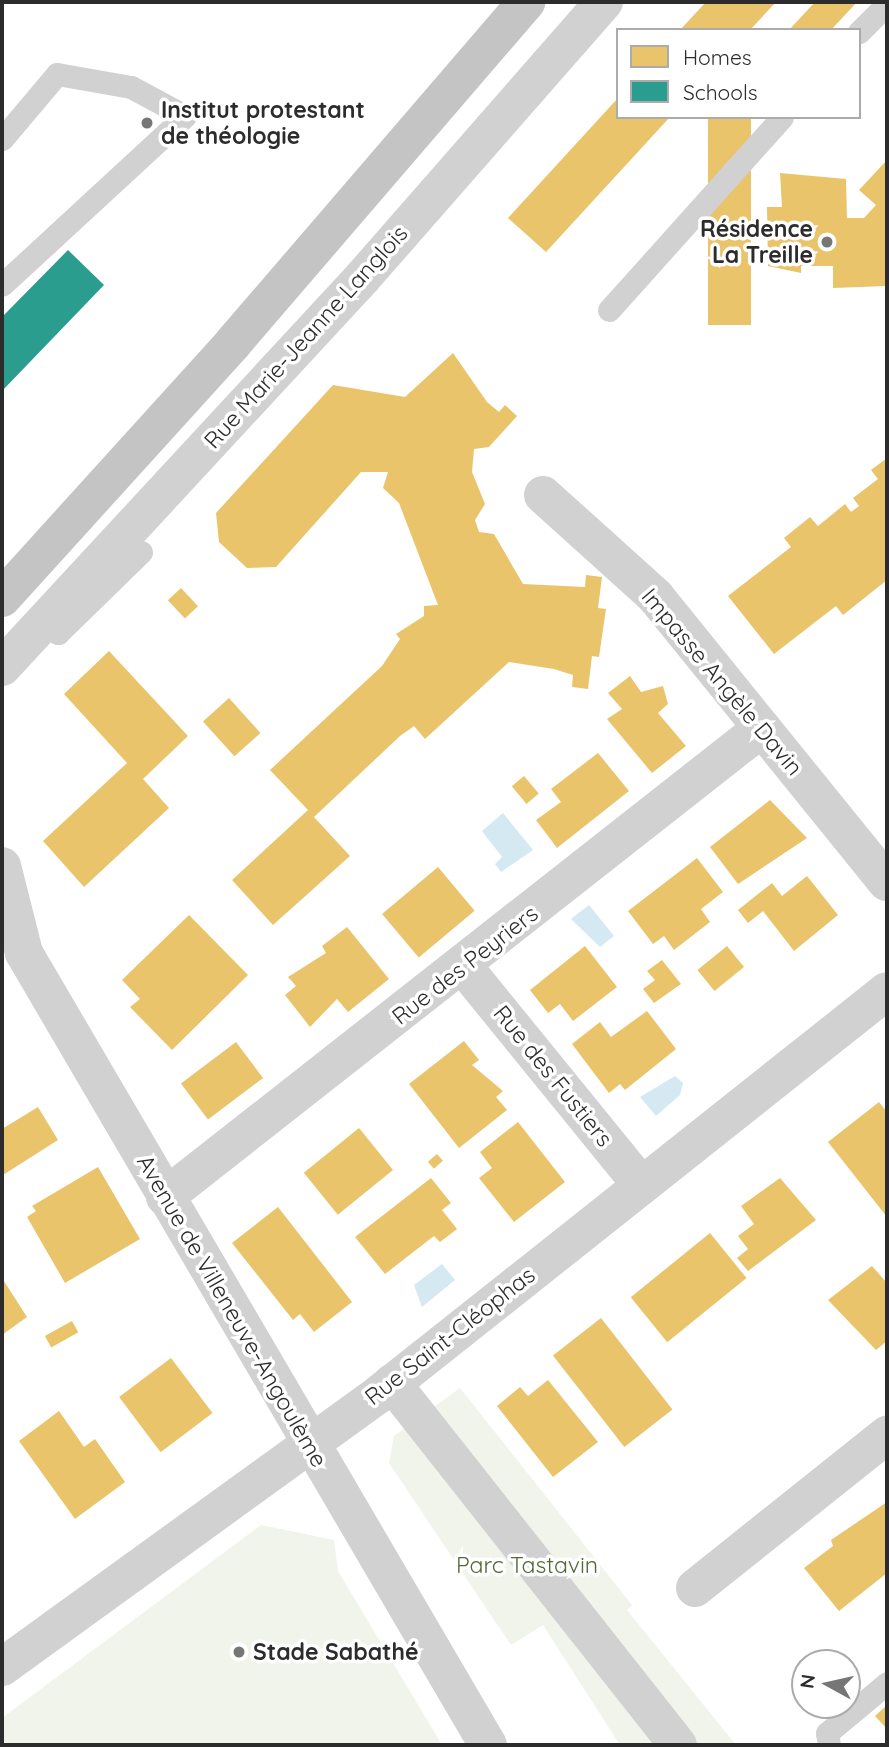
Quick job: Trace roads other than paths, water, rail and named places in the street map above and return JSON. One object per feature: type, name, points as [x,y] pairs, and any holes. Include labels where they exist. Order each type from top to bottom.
[{"type":"main road","points":[[12,587],[233,344],[526,2]]},
{"type":"street","name":"Rue Marie-Jeanne Langlois","points":[[2,667],[363,277],[604,2]]},
{"type":"street","name":"Impasse Angèle Davin","points":[[543,495],[655,596],[887,882]]},
{"type":"street","name":"Rue des Peyriers","points":[[165,1197],[464,967],[762,728]]},
{"type":"street","name":"Avenue de Villeneuve-Angoulème","points":[[2,866],[13,962],[165,1197],[488,1745]]},
{"type":"street","name":"Rue des Fustiers","points":[[464,967],[641,1185]]},
{"type":"street","name":"Rue Saint-Cléophas","points":[[2,1667],[392,1383],[887,991]]},
{"type":"street","points":[[392,1383],[678,1745]]},
{"type":"street","points":[[695,1588],[887,1435]]},
{"type":"lane","points":[[861,30],[887,4]]},
{"type":"lane","points":[[2,139],[57,74],[131,87],[185,116],[2,285]]},
{"type":"lane","points":[[609,310],[780,119]]},
{"type":"lane","points":[[41,624],[58,633],[141,552]]},
{"type":"lane","points":[[829,1745],[827,1734],[887,1684]]},
{"type":"water","points":[[503,813],[533,850],[501,872],[495,864],[502,857],[482,831]]},
{"type":"water","points":[[589,905],[614,936],[600,947],[571,919]]},
{"type":"water","points":[[675,1076],[683,1083],[680,1095],[656,1116],[640,1097]]},
{"type":"water","points":[[442,1264],[455,1280],[422,1307],[414,1285]]},
{"type":"place","name":"Institut protestant de théologie","points":[[147,123]]},
{"type":"place","name":"Résidence La Treille","points":[[827,242]]},
{"type":"place","name":"Stade Sabathé","points":[[239,1652]]},
{"type":"park label","name":"Parc Tastavin","points":[[527,1565]]}]
